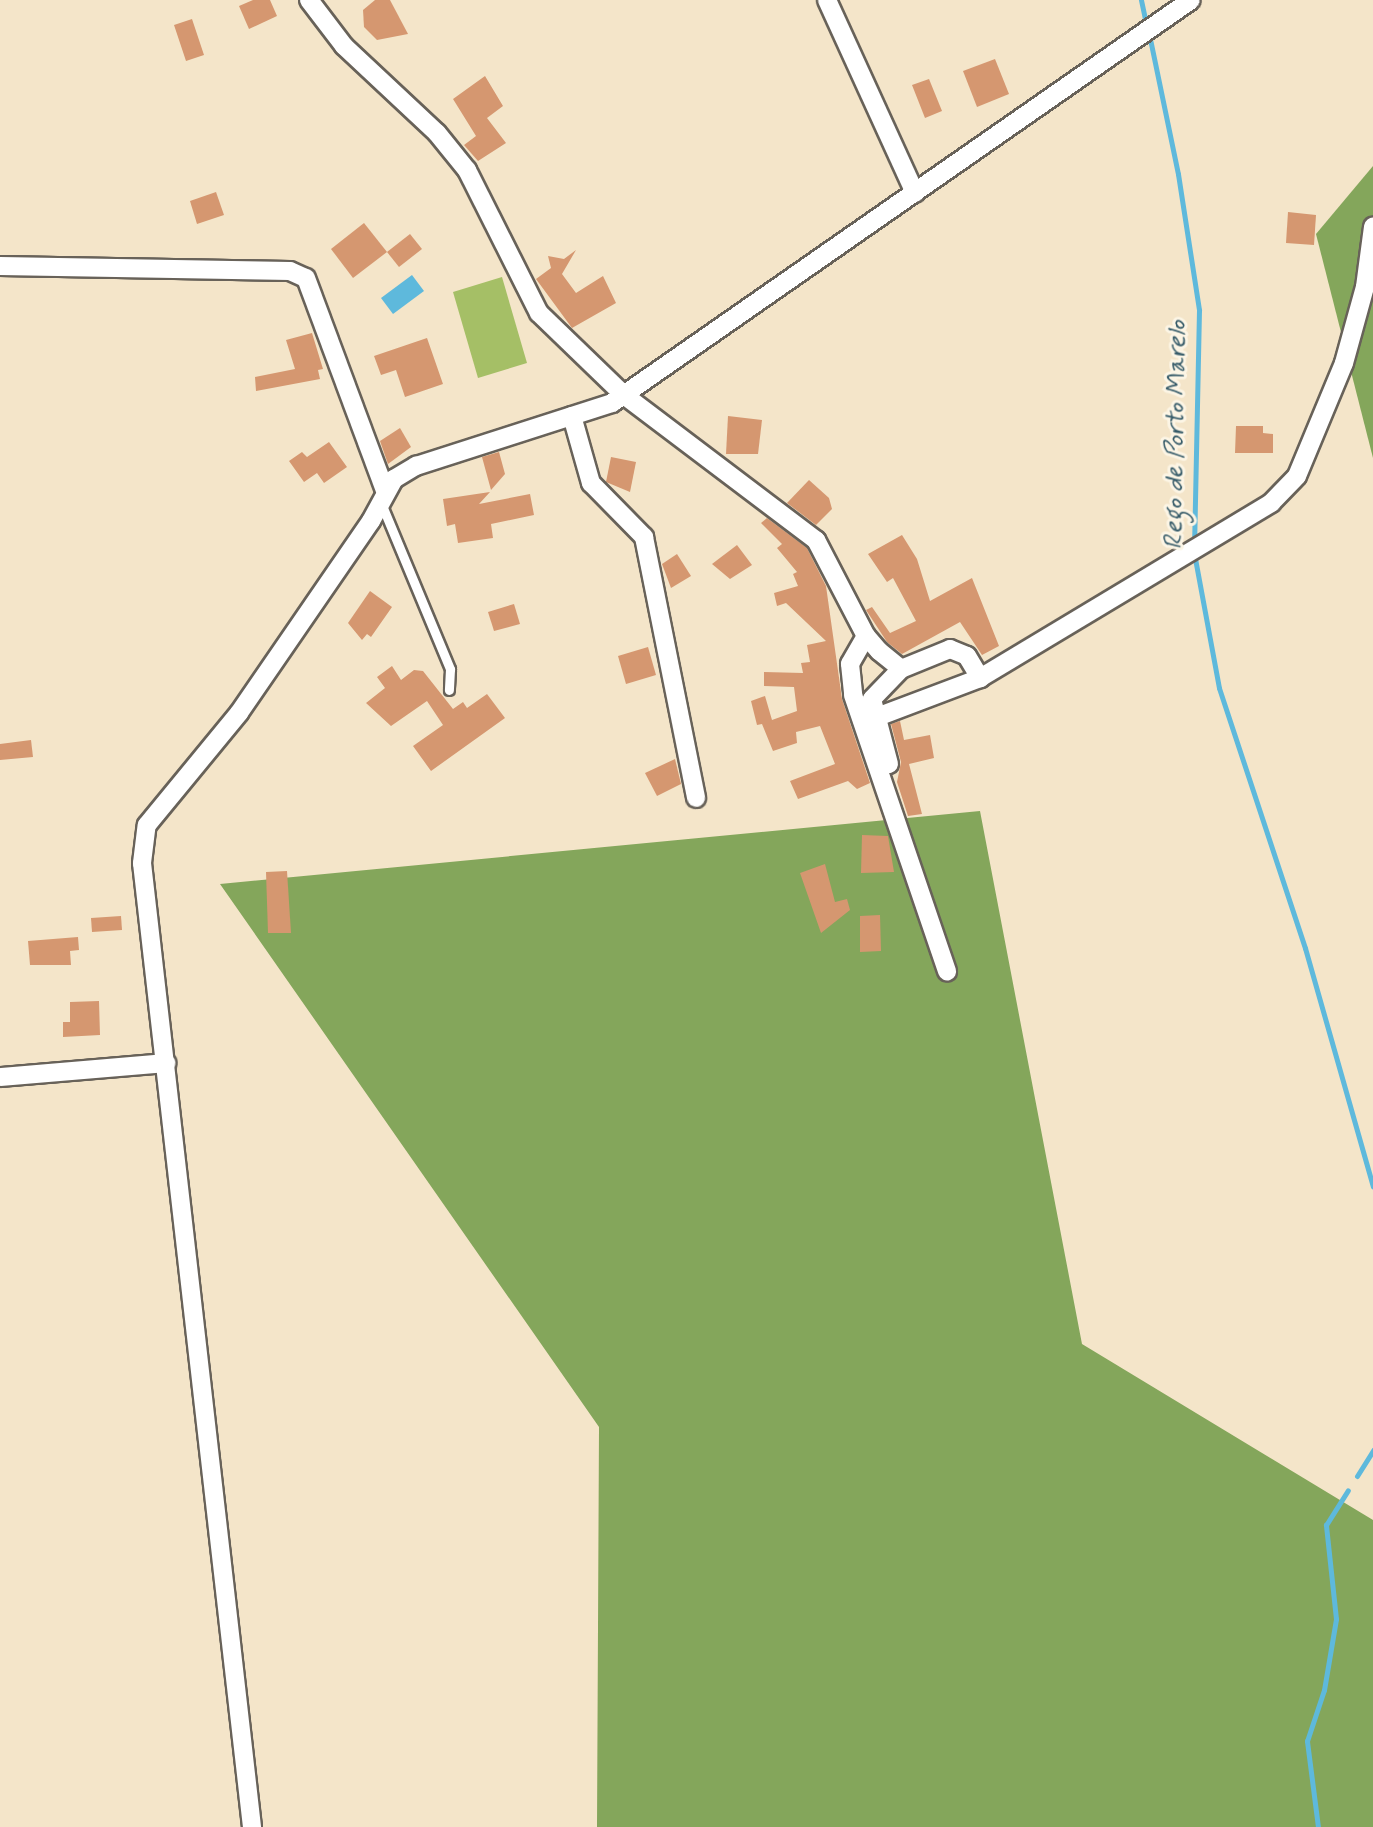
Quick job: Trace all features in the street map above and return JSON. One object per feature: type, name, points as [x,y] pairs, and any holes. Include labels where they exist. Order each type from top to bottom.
[{"type":"street","points":[[309,0],[344,46],[437,133],[467,170],[539,313],[624,395],[816,540],[866,636],[901,669]]},
{"type":"street","points":[[827,0],[915,193]]},
{"type":"street","points":[[252,1827],[142,836],[156,812],[239,713],[383,496],[416,466],[572,416],[624,395],[1191,0]]},
{"type":"street","points":[[877,717],[980,678],[1179,562],[1271,503],[1297,476],[1344,363],[1365,287],[1373,227]]},
{"type":"street","points":[[0,266],[290,271],[306,278],[383,496]]},
{"type":"street","points":[[572,416],[591,483],[644,537],[696,798]]},
{"type":"street","points":[[866,636],[850,664],[853,695],[947,971]]},
{"type":"street","points":[[899,825],[872,699],[901,669],[950,649],[967,656],[980,678]]},
{"type":"street","points":[[0,1077],[166,1063]]},
{"type":"lane","points":[[383,496],[450,669],[449,690]]},
{"type":"green space","points":[[1373,166],[1373,458],[1316,234]]},
{"type":"green space","points":[[502,277],[527,363],[478,378],[453,292]]},
{"type":"green space","points":[[980,811],[1082,1344],[1373,1520],[1373,1827],[597,1827],[599,1427],[220,884]]},
{"type":"water","points":[[412,275],[424,291],[393,314],[381,298]]},
{"type":"building","points":[[253,0],[270,0],[277,16],[249,29],[239,6]]},
{"type":"building","points":[[375,0],[390,0],[408,34],[377,40],[364,27],[363,10]]},
{"type":"building","points":[[192,19],[204,55],[186,61],[174,25]]},
{"type":"building","points":[[995,59],[1009,94],[977,107],[963,71]]},
{"type":"building","points":[[485,76],[503,106],[487,118],[506,143],[478,161],[464,145],[476,136],[453,99]]},
{"type":"building","points":[[929,79],[942,111],[925,118],[912,85]]},
{"type":"building","points":[[216,192],[224,215],[197,224],[190,201]]},
{"type":"building","points":[[1288,212],[1316,215],[1314,245],[1286,243]]},
{"type":"building","points":[[364,223],[387,252],[353,278],[331,249]]},
{"type":"building","points":[[410,234],[422,249],[399,267],[387,252]]},
{"type":"building","points":[[576,250],[562,274],[576,293],[603,276],[616,303],[572,328],[536,279],[551,268],[548,256],[564,259]]},
{"type":"building","points":[[312,333],[323,369],[318,370],[320,379],[256,391],[255,377],[295,369],[286,340]]},
{"type":"building","points":[[427,338],[443,384],[405,397],[396,370],[381,375],[374,356]]},
{"type":"building","points":[[728,416],[762,420],[758,454],[726,454]]},
{"type":"building","points":[[1236,426],[1263,426],[1263,433],[1273,434],[1273,453],[1235,453]]},
{"type":"building","points":[[400,428],[411,447],[388,464],[380,441]]},
{"type":"building","points":[[329,442],[347,467],[324,483],[317,473],[304,482],[289,461],[302,452],[307,457]]},
{"type":"building","points":[[499,452],[505,474],[491,490],[482,457]]},
{"type":"building","points":[[611,457],[636,462],[630,492],[606,482]]},
{"type":"building","points":[[809,480],[829,498],[832,509],[816,525],[787,503]]},
{"type":"building","points":[[490,492],[479,504],[530,494],[534,515],[491,524],[493,538],[458,543],[455,524],[447,526],[443,499]]},
{"type":"building","points":[[767,518],[807,548],[826,586],[842,699],[870,783],[857,789],[848,781],[798,799],[790,781],[835,764],[820,726],[796,732],[797,743],[773,751],[762,724],[757,725],[751,701],[765,696],[772,720],[797,711],[794,687],[764,686],[764,672],[803,673],[801,663],[810,662],[807,645],[826,641],[786,603],[777,606],[774,593],[798,586],[793,574],[797,572],[777,548],[782,544],[761,523]]},
{"type":"building","points":[[902,535],[917,559],[930,601],[972,578],[999,646],[982,655],[960,622],[902,654],[887,642],[866,610],[872,607],[890,633],[916,621],[893,578],[887,582],[868,554]]},
{"type":"building","points":[[737,545],[752,565],[730,579],[712,564]]},
{"type":"building","points":[[677,554],[691,576],[671,588],[662,564]]},
{"type":"building","points":[[370,591],[392,607],[371,637],[367,634],[362,640],[348,623]]},
{"type":"building","points":[[514,604],[520,624],[494,631],[488,612]]},
{"type":"building","points":[[648,647],[656,675],[626,684],[618,656]]},
{"type":"building","points":[[392,666],[401,680],[414,670],[423,671],[453,709],[463,702],[467,708],[487,694],[505,718],[431,771],[413,746],[443,725],[427,701],[391,726],[366,703],[385,688],[377,677]]},
{"type":"building","points":[[900,721],[904,740],[930,735],[934,758],[909,764],[922,814],[908,816],[897,782],[901,762],[891,724]]},
{"type":"building","points":[[31,740],[33,757],[0,760],[0,744]]},
{"type":"building","points":[[675,759],[681,784],[657,796],[645,773]]},
{"type":"building","points":[[862,835],[888,836],[894,872],[861,873]]},
{"type":"building","points":[[825,864],[835,902],[847,899],[850,910],[821,933],[800,873]]},
{"type":"building","points":[[287,871],[291,933],[268,933],[266,872]]},
{"type":"building","points":[[880,915],[881,951],[860,952],[860,916]]},
{"type":"building","points":[[121,916],[122,930],[92,932],[91,918]]},
{"type":"building","points":[[78,937],[79,950],[70,951],[71,965],[30,965],[28,941]]},
{"type":"building","points":[[99,1001],[100,1035],[63,1037],[63,1022],[70,1022],[70,1002]]},
{"type":"waterway","name":"Rego de Porto Marelo","points":[[1141,0],[1146,24]]},
{"type":"waterway","name":"Rego de Porto Marelo","points":[[1149,34],[1178,174],[1199,310],[1194,543]]},
{"type":"waterway","name":"Rego de Porto Marelo","points":[[1194,553],[1219,688],[1305,948],[1373,1186]]},
{"type":"waterway","name":"Rego de Porto Marelo","points":[[1357,1476],[1373,1450]]},
{"type":"waterway","name":"Rego de Porto Marelo","points":[[1318,1827],[1307,1741],[1324,1690],[1336,1619],[1326,1525],[1348,1490]]}]
